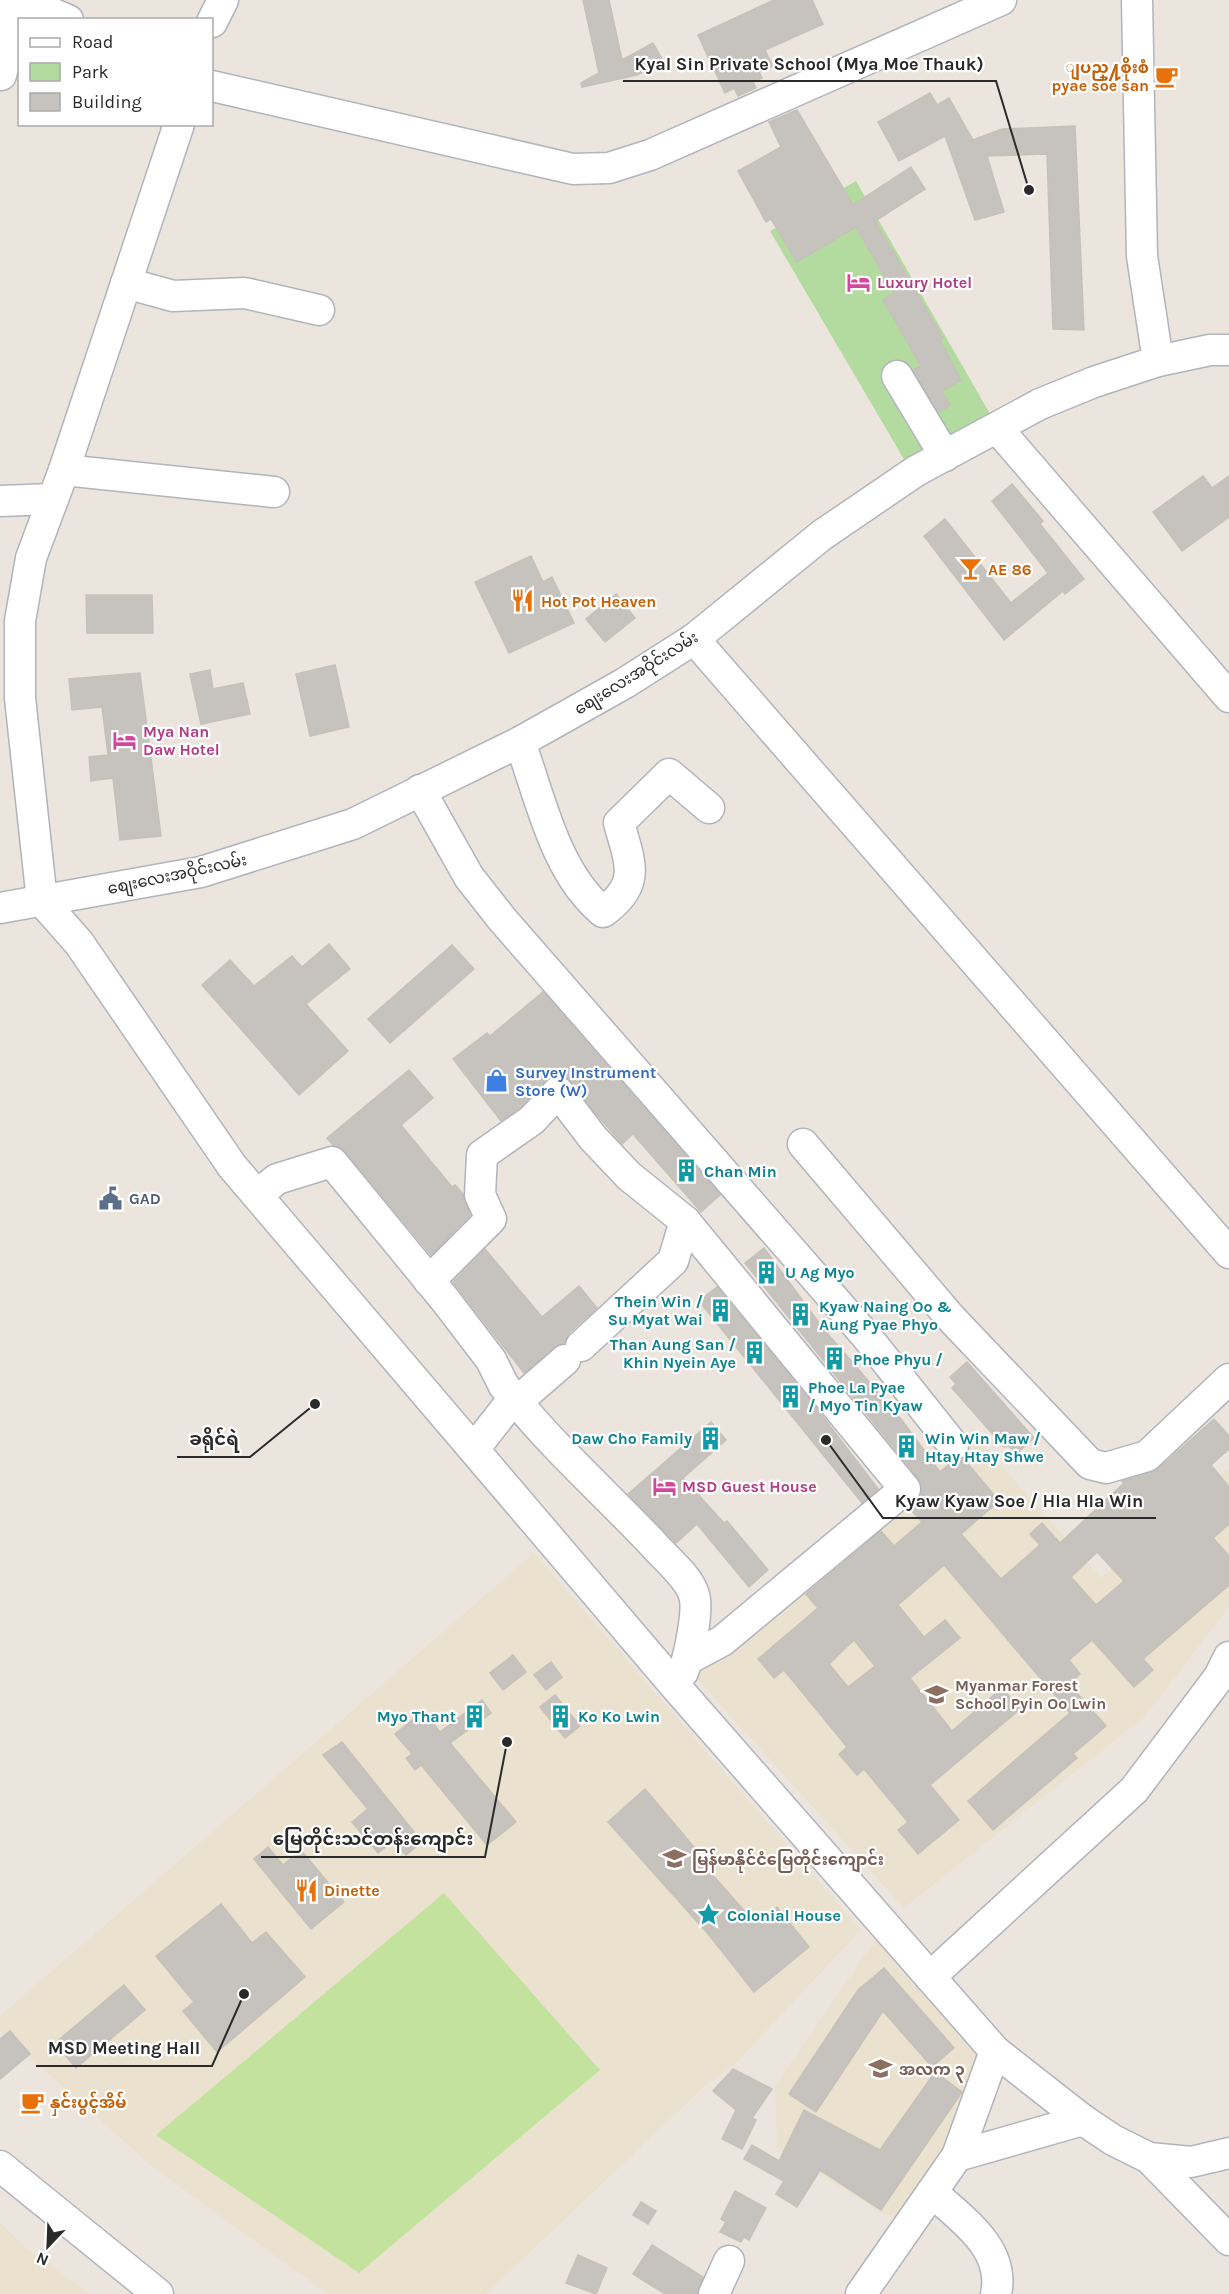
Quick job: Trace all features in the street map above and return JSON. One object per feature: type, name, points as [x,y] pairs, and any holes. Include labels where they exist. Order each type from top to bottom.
[{"type":"street","points":[[7,74],[13,0]]},
{"type":"street","points":[[20,0],[63,18]]},
{"type":"street","points":[[213,86],[573,169],[609,168],[650,154],[1001,0]]},
{"type":"street","points":[[1137,0],[1142,256],[1158,361]]},
{"type":"street","points":[[178,126],[64,470],[31,558],[20,621],[20,698],[42,901],[79,944],[232,1166],[676,1687],[995,2051],[1083,2120],[1113,2140],[1149,2158],[1229,2240]]},
{"type":"street","points":[[126,283],[173,296],[245,293],[319,310]]},
{"type":"street","name":"စျေးလေးအဝိုင်းလမ်း","points":[[0,908],[201,872],[353,824],[520,742],[625,683],[694,639],[822,535],[916,471],[1062,395],[1158,361],[1210,350],[1229,350]]},
{"type":"street","points":[[897,376],[945,456]]},
{"type":"street","points":[[997,428],[1229,697]]},
{"type":"street","points":[[64,470],[274,492]]},
{"type":"street","points":[[0,501],[53,499]]},
{"type":"street","points":[[694,639],[1229,1253]]},
{"type":"street","points":[[520,742],[562,860],[585,897],[603,912],[619,901],[632,871],[619,823],[669,774],[709,808]]},
{"type":"street","points":[[420,790],[470,877],[502,919],[867,1337],[952,1445]]},
{"type":"street","points":[[429,1281],[491,1219],[480,1195],[482,1155],[532,1120],[558,1092],[593,1138],[629,1176],[685,1221],[905,1489],[722,1641],[688,1659]]},
{"type":"street","points":[[803,1144],[950,1317],[1061,1437],[1090,1464],[1106,1468],[1147,1456],[1229,1379]]},
{"type":"street","points":[[257,1195],[277,1179],[332,1162],[491,1360],[504,1386],[532,1421],[596,1483],[679,1573],[695,1595],[688,1659],[676,1687]]},
{"type":"street","points":[[474,1449],[514,1398],[527,1393],[674,1261],[685,1221]]},
{"type":"street","points":[[930,1977],[1134,1790],[1219,1677],[1229,1657]]},
{"type":"street","points":[[861,2294],[957,2156],[995,2051]]},
{"type":"street","points":[[957,2156],[1083,2120]]},
{"type":"street","points":[[1149,2158],[1191,2162],[1229,2152]]},
{"type":"street","points":[[0,2166],[158,2294]]},
{"type":"street","points":[[932,2192],[981,2238],[994,2259],[996,2294]]},
{"type":"street","points":[[714,2294],[729,2261]]},
{"type":"shaded area","name":"Myanmar Forest School Pyin Oo Lwin","points":[[977,1438],[1101,1578],[1229,1468],[1229,1607],[1145,1716],[904,1908],[690,1671]]},
{"type":"shaded area","points":[[534,1553],[861,1930],[734,2065],[709,2082],[486,2294],[328,2294],[154,2168],[0,2031],[0,2016]]},
{"type":"shaded area","name":"အလက ၃","points":[[876,1939],[921,1992],[982,2052],[947,2146],[895,2217],[881,2212],[777,2148],[775,2086]]},
{"type":"shaded area","points":[[0,2222],[21,2244],[89,2294],[0,2294]]},
{"type":"green space","points":[[856,181],[993,419],[908,466],[770,231]]},
{"type":"green space","points":[[444,1893],[600,2070],[359,2273],[156,2135]]},
{"type":"building","points":[[583,0],[609,0],[622,60],[653,43],[663,61],[637,75],[582,87],[581,83],[599,73]]},
{"type":"building","points":[[774,0],[812,0],[823,24],[765,50],[773,66],[759,72],[762,78],[753,82],[756,88],[738,96],[734,88],[725,93],[698,35]]},
{"type":"building","points":[[930,93],[937,105],[949,98],[973,140],[1002,129],[1075,126],[1084,330],[1053,329],[1047,154],[987,156],[1004,212],[975,220],[945,136],[899,161],[878,122]]},
{"type":"building","points":[[797,110],[853,205],[911,167],[925,189],[875,221],[943,338],[940,340],[961,380],[942,391],[950,405],[939,412],[913,370],[921,366],[883,300],[894,293],[856,227],[797,262],[771,219],[766,222],[738,171],[781,147],[769,122]]},
{"type":"building","points":[[1203,476],[1212,488],[1229,476],[1229,517],[1182,551],[1153,512]]},
{"type":"building","points":[[1012,484],[1043,521],[1040,524],[1084,579],[1065,594],[1063,591],[1004,640],[924,536],[945,519],[1011,603],[1048,573],[992,501]]},
{"type":"building","points":[[531,556],[543,582],[552,577],[574,623],[509,653],[475,582]]},
{"type":"building","points":[[616,594],[635,618],[605,642],[586,619]]},
{"type":"building","points":[[86,595],[152,595],[153,633],[87,633]]},
{"type":"building","points":[[335,665],[349,727],[310,736],[296,674]]},
{"type":"building","points":[[210,670],[213,689],[243,683],[250,714],[201,724],[190,674]]},
{"type":"building","points":[[140,673],[161,836],[120,840],[113,778],[91,781],[89,757],[108,755],[102,707],[72,710],[69,679]]},
{"type":"building","points":[[329,944],[350,969],[306,1004],[348,1051],[299,1095],[202,985],[230,960],[254,986],[292,956],[302,967]]},
{"type":"building","points":[[452,945],[474,969],[390,1043],[368,1019]]},
{"type":"building","points":[[543,992],[720,1195],[701,1212],[633,1134],[622,1144],[564,1076],[555,1075],[546,1080],[521,1107],[501,1121],[453,1059],[487,1033],[490,1036]]},
{"type":"building","points":[[409,1070],[433,1098],[401,1125],[452,1187],[455,1185],[463,1194],[470,1215],[431,1255],[345,1151],[333,1145],[327,1138]]},
{"type":"building","points":[[764,1248],[822,1327],[901,1419],[940,1472],[952,1462],[964,1459],[999,1501],[961,1534],[1001,1579],[1040,1545],[1030,1534],[1042,1523],[1060,1543],[1124,1483],[1122,1481],[1158,1469],[1214,1419],[1229,1436],[1229,1449],[1211,1465],[1229,1487],[1229,1524],[1213,1538],[1229,1556],[1229,1585],[1143,1659],[1153,1670],[1134,1687],[1092,1640],[1069,1660],[1080,1674],[1069,1684],[1106,1726],[1073,1754],[1077,1758],[993,1830],[968,1801],[1070,1713],[944,1565],[898,1605],[924,1637],[945,1620],[960,1638],[910,1678],[952,1731],[1002,1688],[1020,1709],[930,1785],[959,1820],[918,1854],[898,1830],[908,1822],[864,1769],[857,1775],[839,1754],[847,1747],[784,1670],[774,1678],[758,1659],[818,1608],[806,1594],[881,1531],[894,1546],[922,1522],[909,1508],[921,1494],[922,1486],[918,1478],[745,1263]],"holes":[[[1097,1552],[1124,1581],[1096,1605],[1071,1577]],[[854,1640],[875,1666],[848,1687],[829,1664]]]},
{"type":"building","points":[[485,1249],[542,1317],[579,1286],[597,1308],[569,1333],[564,1343],[554,1347],[524,1373],[453,1282]]},
{"type":"building","points":[[717,1287],[814,1405],[878,1489],[862,1503],[699,1301]]},
{"type":"building","points":[[967,1362],[1034,1438],[1016,1454],[1009,1446],[1004,1447],[952,1388],[956,1384],[950,1377]]},
{"type":"building","name":"MSD Guest House","points":[[711,1422],[726,1440],[683,1478],[724,1523],[727,1521],[768,1570],[749,1587],[697,1524],[676,1543],[628,1494]]},
{"type":"building","points":[[513,1655],[526,1672],[503,1690],[490,1673]]},
{"type":"building","points":[[551,1662],[562,1677],[546,1690],[534,1675]]},
{"type":"building","name":"Ko Ko Lwin","points":[[555,1695],[580,1726],[565,1738],[540,1707]]},
{"type":"building","points":[[482,1700],[491,1713],[450,1743],[516,1822],[487,1845],[421,1765],[415,1770],[406,1758],[412,1754],[395,1734],[423,1711],[440,1732]]},
{"type":"building","points":[[342,1742],[422,1842],[406,1855],[393,1841],[378,1853],[352,1822],[368,1809],[323,1755]]},
{"type":"building","points":[[645,1789],[704,1859],[701,1862],[756,1924],[777,1907],[809,1947],[754,1992],[709,1935],[608,1822]]},
{"type":"building","name":"Dinette","points":[[268,1847],[283,1865],[301,1850],[344,1902],[311,1929],[254,1859]]},
{"type":"building","points":[[221,1904],[252,1943],[266,1932],[305,1977],[217,2052],[183,2011],[194,2002],[156,1956]]},
{"type":"building","points":[[884,1968],[954,2048],[932,2067],[883,2011],[816,2112],[789,2094],[858,1990]]},
{"type":"building","points":[[124,1985],[145,2010],[76,2068],[55,2043]]},
{"type":"building","points":[[10,2031],[30,2054],[0,2079],[0,2039]]},
{"type":"building","points":[[733,2069],[772,2089],[752,2118],[756,2120],[742,2149],[722,2139],[736,2110],[713,2091]]},
{"type":"building","points":[[935,2072],[962,2092],[881,2210],[820,2170],[797,2207],[776,2194],[784,2181],[744,2159],[752,2145],[779,2161],[804,2110],[880,2150]]},
{"type":"building","points":[[735,2191],[766,2208],[749,2240],[744,2237],[741,2242],[720,2232],[726,2222],[721,2219]]},
{"type":"building","points":[[641,2202],[656,2211],[648,2224],[633,2215]]},
{"type":"building","points":[[652,2245],[703,2277],[697,2294],[665,2294],[633,2274]]},
{"type":"building","points":[[578,2255],[607,2268],[596,2294],[566,2283]]},
{"type":"place","name":"ျပည္႔စိုးစံ pyae soe san","points":[[1167,76]]},
{"type":"place","name":"Kyal Sin Private School (Mya Moe Thauk)","points":[[1029,190]]},
{"type":"place","name":"Luxury Hotel","points":[[859,282]]},
{"type":"place","name":"AE 86","points":[[970,569]]},
{"type":"place","name":"Hot Pot Heaven","points":[[523,601]]},
{"type":"place","name":"Mya Nan Daw Hotel","points":[[125,740]]},
{"type":"place","name":"Survey Instrument Store (W)","points":[[497,1081]]},
{"type":"place","name":"Chan Min","points":[[686,1171]]},
{"type":"place","name":"GAD","points":[[111,1198]]},
{"type":"place","name":"U Ag Myo","points":[[767,1272]]},
{"type":"place","name":"Thein Win / Su Myat Wai","points":[[721,1310]]},
{"type":"place","name":"Kyaw Naing Oo & Aung Pyae Phyo","points":[[801,1315]]},
{"type":"place","name":"Than Aung San / Khin Nyein Aye","points":[[754,1353]]},
{"type":"place","name":"Phoe Phyu /","points":[[835,1359]]},
{"type":"place","name":"Phoe La Pyae / Myo Tin Kyaw","points":[[790,1396]]},
{"type":"place","name":"ခရိုင်ရဲ","points":[[315,1404]]},
{"type":"place","name":"Daw Cho Family","points":[[710,1438]]},
{"type":"place","name":"Kyaw Kyaw Soe / Hla Hla Win","points":[[826,1440]]},
{"type":"place","name":"Win Win Maw / Htay Htay Shwe","points":[[907,1447]]},
{"type":"place","name":"MSD Guest House","points":[[664,1486]]},
{"type":"place","name":"Myanmar Forest School Pyin Oo Lwin","points":[[937,1694]]},
{"type":"place","name":"Myo Thant","points":[[474,1716]]},
{"type":"place","name":"Ko Ko Lwin","points":[[560,1716]]},
{"type":"place","name":"မြေတိုင်းသင်တန်းကျောင်း","points":[[507,1742]]},
{"type":"place","name":"မြန်မာနိုင်ငံမြေတိုင်းကျောင်း","points":[[674,1859]]},
{"type":"place","name":"Dinette","points":[[306,1890]]},
{"type":"place","name":"Colonial House","points":[[709,1915]]},
{"type":"place","name":"MSD Meeting Hall","points":[[244,1994]]},
{"type":"place","name":"အလက ၃","points":[[881,2069]]},
{"type":"place","name":"နှင်းပွင့်အိမ်","points":[[32,2102]]}]
